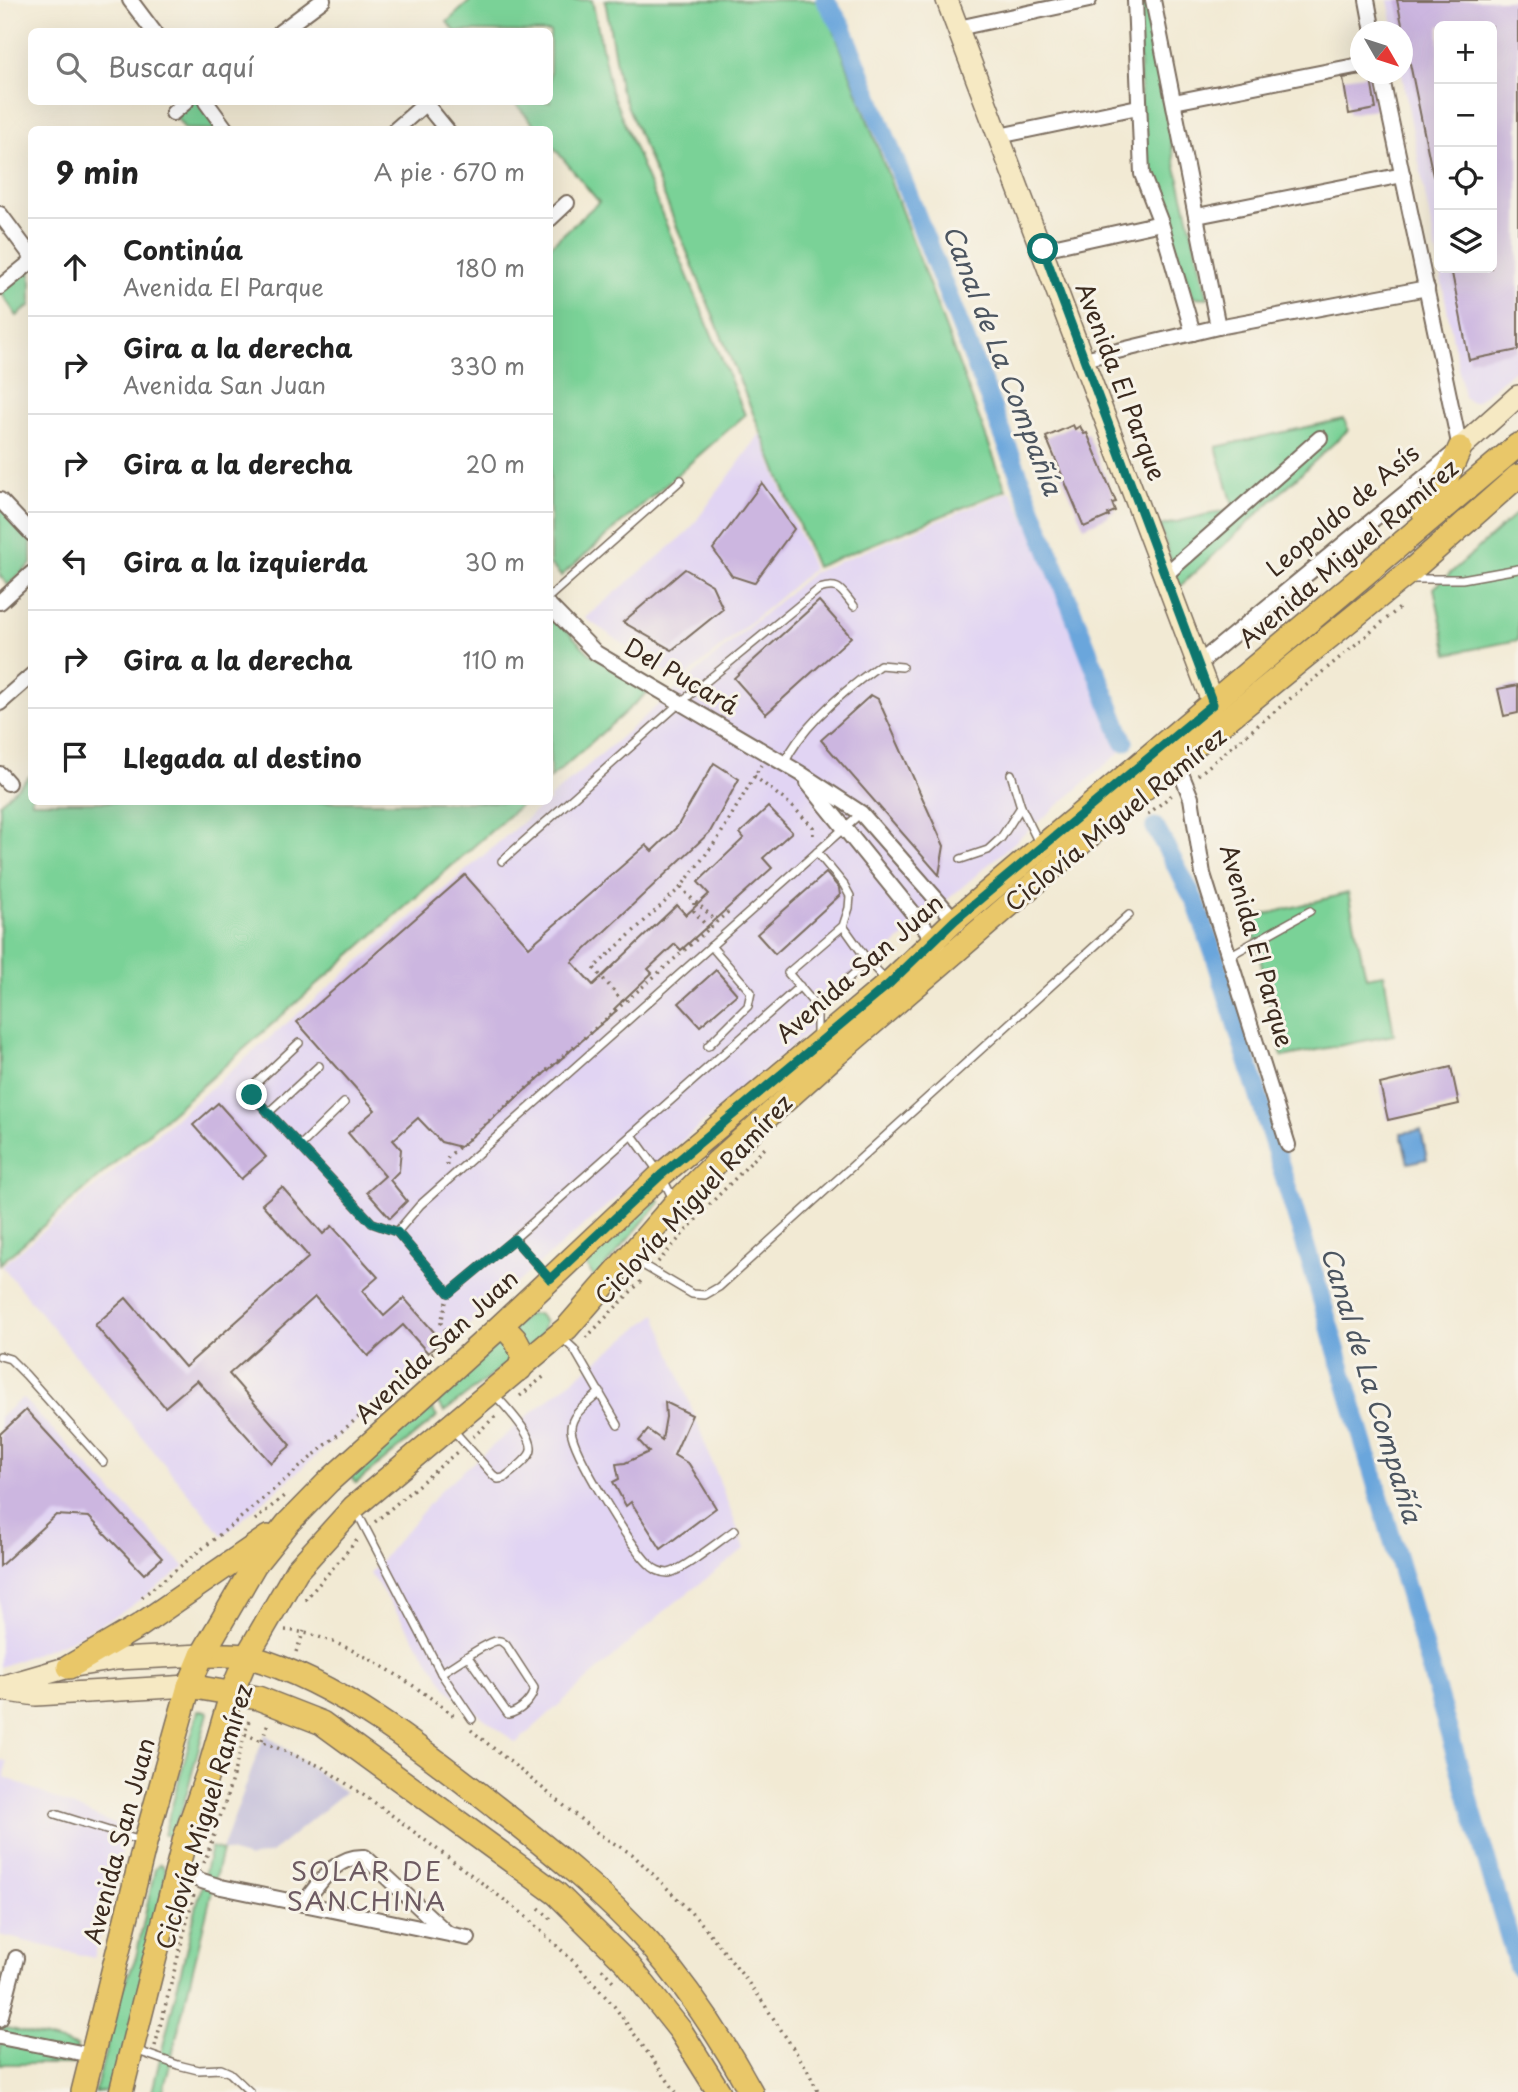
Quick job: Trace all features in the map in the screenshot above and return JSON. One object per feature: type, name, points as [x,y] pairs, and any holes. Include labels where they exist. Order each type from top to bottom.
[{"type":"main road","name":"Avenida Miguel Ramírez","points":[[1217,715],[1366,575],[1518,445]]},
{"type":"main road","points":[[1366,575],[1440,493],[1460,448]]},
{"type":"main road","name":"Avenida Miguel Ramírez","points":[[1217,715],[1399,579],[1518,476]]},
{"type":"main road","name":"Avenida San Juan","points":[[962,929],[1176,761],[1217,715]]},
{"type":"main road","name":"Avenida San Juan","points":[[121,2092],[142,2053],[178,1863],[232,1692],[247,1656],[297,1570],[354,1507],[458,1435],[499,1399],[520,1369],[567,1342],[628,1256],[673,1206],[962,929],[1042,848],[1217,715]]},
{"type":"main road","name":"Avenida San Juan","points":[[83,2092],[145,1843],[189,1686],[202,1655],[255,1564],[288,1523],[329,1482],[502,1325],[661,1175],[817,1042],[889,984],[941,948]]},
{"type":"main road","points":[[502,1325],[515,1339],[523,1354],[520,1369]]},
{"type":"main road","points":[[329,1482],[330,1491],[340,1503],[354,1507]]},
{"type":"main road","points":[[69,1667],[139,1626],[288,1523]]},
{"type":"main road","points":[[202,1655],[247,1656],[336,1694],[405,1738],[491,1804],[594,1887],[648,1943],[690,1994],[751,2092]]},
{"type":"main road","points":[[189,1686],[232,1692],[253,1708],[322,1723],[557,1894],[626,1962],[680,2030],[719,2092]]},
{"type":"main road","points":[[145,1843],[167,1852],[178,1863]]},
{"type":"street","points":[[130,0],[151,28]]},
{"type":"street","points":[[285,28],[323,0]]},
{"type":"street","name":"Avenida El Parque","points":[[947,0],[1217,715]]},
{"type":"street","points":[[958,28],[1090,0]]},
{"type":"street","points":[[1135,0],[1142,174],[1161,223],[1193,332]]},
{"type":"street","points":[[1153,0],[1218,327]]},
{"type":"street","points":[[1367,0],[1371,21]]},
{"type":"street","points":[[1174,102],[1350,67]]},
{"type":"street","points":[[1383,84],[1460,448]]},
{"type":"street","points":[[173,113],[182,105]]},
{"type":"street","points":[[208,105],[224,126]]},
{"type":"street","points":[[399,126],[423,105]]},
{"type":"street","points":[[428,105],[444,126]]},
{"type":"street","points":[[999,136],[1138,107]]},
{"type":"street","points":[[1197,216],[1403,175]]},
{"type":"street","points":[[553,216],[567,203]]},
{"type":"street","points":[[0,214],[28,253]]},
{"type":"street","points":[[1043,249],[1161,223]]},
{"type":"street","points":[[0,287],[28,262]]},
{"type":"street","points":[[1084,359],[1193,332],[1427,288]]},
{"type":"street","name":"Leopoldo de Asís","points":[[1198,664],[1460,448],[1518,396]]},
{"type":"street","points":[[1165,575],[1320,438]]},
{"type":"street","points":[[0,500],[28,530]]},
{"type":"street","points":[[0,602],[28,577]]},
{"type":"street","name":"Del Pucará","points":[[553,609],[596,653],[800,773],[862,813],[962,929]]},
{"type":"street","points":[[0,702],[28,678]]},
{"type":"street","name":"Avenida El Parque","points":[[1176,761],[1186,784],[1196,821],[1203,874],[1288,1145]]},
{"type":"street","name":"Del Pucará","points":[[800,773],[941,948]]},
{"type":"street","points":[[0,1688],[69,1667],[117,1659],[202,1655]]},
{"type":"street","points":[[0,1688],[36,1695],[189,1686]]},
{"type":"street","points":[[303,1904],[331,1869],[354,1856],[365,1857],[448,1934]]},
{"type":"street","points":[[178,1863],[199,1880],[468,1938]]},
{"type":"street","points":[[0,2019],[16,1958]]},
{"type":"street","points":[[0,2037],[91,2055]]},
{"type":"lane","points":[[553,593],[681,480]]},
{"type":"lane","points":[[1399,579],[1462,579],[1518,569]]},
{"type":"lane","points":[[502,861],[681,702],[819,589],[832,585],[838,587],[854,606]]},
{"type":"lane","points":[[784,764],[792,746],[805,730],[859,680],[880,665],[902,667]]},
{"type":"lane","points":[[1011,774],[1021,807],[1042,848]]},
{"type":"lane","points":[[961,859],[988,850],[1001,838],[1021,807]]},
{"type":"lane","points":[[397,1232],[420,1205],[862,813]]},
{"type":"lane","points":[[817,852],[845,885],[850,896],[843,926],[788,973],[817,1007],[817,1042]]},
{"type":"lane","points":[[1228,957],[1310,911]]},
{"type":"lane","points":[[628,1256],[692,1294],[705,1295],[719,1287],[1129,915]]},
{"type":"lane","points":[[843,926],[868,961],[889,984]]},
{"type":"lane","points":[[708,1046],[748,1006],[751,992],[711,946]]},
{"type":"lane","points":[[817,1007],[868,961]]},
{"type":"lane","points":[[299,1043],[251,1090],[252,1095],[372,1223],[397,1232],[449,1293],[514,1239],[800,986]]},
{"type":"lane","points":[[268,1113],[319,1066]]},
{"type":"lane","points":[[299,1146],[344,1103]]},
{"type":"lane","points":[[632,1135],[661,1175],[674,1201],[673,1206]]},
{"type":"lane","points":[[514,1239],[550,1279]]},
{"type":"lane","points":[[567,1342],[618,1425]]},
{"type":"lane","points":[[0,1356],[10,1359],[26,1375],[103,1462]]},
{"type":"lane","points":[[600,1392],[572,1421],[573,1436],[604,1500],[649,1565],[660,1572],[676,1571],[735,1530]]},
{"type":"lane","points":[[458,1435],[499,1479],[513,1471],[530,1455],[533,1448],[499,1399]]},
{"type":"lane","points":[[354,1507],[441,1673],[472,1719]]},
{"type":"lane","points":[[441,1673],[494,1641],[500,1641],[506,1645],[534,1688],[531,1698],[514,1713],[508,1714],[468,1657]]},
{"type":"lane","points":[[55,1814],[145,1843]]},
{"type":"lane","points":[[142,2053],[198,2070],[221,2069],[230,2073],[250,2092]]},
{"type":"path","name":"Ciclovía Miguel Ramírez","points":[[1139,821],[1237,745],[1404,605]]},
{"type":"path","points":[[624,1003],[594,968],[681,887],[719,837],[754,776],[791,805],[813,827],[814,837],[804,846]]},
{"type":"path","points":[[681,887],[694,903],[702,905],[717,922]]},
{"type":"path","points":[[694,903],[694,911],[709,929]]},
{"type":"path","points":[[456,1173],[446,1164],[449,1156],[736,905]]},
{"type":"path","name":"Ciclovía Miguel Ramírez","points":[[300,1605],[366,1530],[458,1435],[567,1342],[596,1330],[770,1142]]},
{"type":"path","points":[[439,1293],[446,1302]]},
{"type":"path","points":[[142,1597],[238,1520],[451,1338],[441,1323],[449,1293]]},
{"type":"path","name":"Ciclovía Miguel Ramírez","points":[[272,1665],[289,1623]]},
{"type":"path","points":[[304,1632],[366,1658],[428,1695],[459,1720]]},
{"type":"path","name":"Ciclovía Miguel Ramírez","points":[[142,2053],[225,1803],[253,1708]]},
{"type":"path","points":[[253,1708],[275,1727]]},
{"type":"path","points":[[469,1729],[600,1835],[632,1854],[703,1925],[758,1995],[807,2069],[818,2092]]},
{"type":"path","points":[[245,1734],[322,1767],[381,1807],[523,1914],[575,1963],[614,2006],[676,2092]]},
{"type":"path","points":[[539,1908],[559,1926]]},
{"type":"path","points":[[596,1963],[622,1990]]},
{"type":"shaded area","points":[[1388,0],[1518,0],[1518,367],[1476,402],[1470,402],[1464,397],[1440,273],[1497,273],[1497,21],[1434,21],[1434,241],[1404,84],[1413,84],[1413,21],[1392,21]]},
{"type":"shaded area","points":[[760,434],[813,569],[680,682],[585,618],[688,532]]},
{"type":"shaded area","points":[[1011,491],[1056,579],[1086,648],[1124,749],[819,1009],[818,1024],[223,1536],[2,1266],[542,805],[553,805],[553,795],[812,573]]},
{"type":"shaded area","points":[[656,1314],[745,1549],[668,1608],[516,1743],[450,1692],[370,1573],[442,1489],[536,1409]]},
{"type":"shaded area","points":[[22,1398],[185,1567],[124,1611],[70,1640],[0,1667],[0,1417]]},
{"type":"shaded area","points":[[265,1734],[345,1792],[271,1853],[250,1858],[222,1850]]},
{"type":"shaded area","points":[[0,1761],[7,1761],[5,1777],[128,1830],[94,1958],[0,1935]]},
{"type":"green space","points":[[471,0],[592,0],[611,91],[745,415],[561,576],[553,567],[553,243],[599,202],[553,147],[553,126],[535,126],[517,105],[553,105],[553,28],[452,28],[447,22]]},
{"type":"green space","points":[[605,0],[827,0],[832,25],[1006,490],[816,567],[620,88]]},
{"type":"green space","points":[[1146,4],[1174,159],[1208,298],[1193,297],[1142,150],[1138,7]]},
{"type":"green space","points":[[182,105],[208,105],[221,126],[183,126],[173,113]]},
{"type":"green space","points":[[28,264],[28,307],[17,316],[0,291]]},
{"type":"green space","points":[[1344,419],[1348,430],[1179,587],[1160,526],[1234,508],[1216,447]]},
{"type":"green space","points":[[0,498],[28,530],[28,567],[8,585],[0,576]]},
{"type":"green space","points":[[1518,512],[1518,640],[1448,654],[1434,588]]},
{"type":"green space","points":[[553,616],[589,653],[648,692],[553,776]]},
{"type":"green space","points":[[28,778],[28,805],[521,805],[0,1264],[0,803]]},
{"type":"green space","points":[[1348,893],[1366,977],[1384,974],[1394,1035],[1282,1057],[1251,918]]},
{"type":"green space","points":[[658,1198],[660,1202],[595,1278],[583,1262]]},
{"type":"green space","points":[[538,1314],[545,1322],[541,1337],[444,1412],[437,1402],[526,1315]]},
{"type":"green space","points":[[430,1406],[437,1417],[356,1483],[350,1475]]},
{"type":"green space","points":[[198,1711],[208,1713],[183,1807],[171,1836],[164,1835]]},
{"type":"green space","points":[[211,1847],[222,1850],[163,2092],[152,2092]]},
{"type":"green space","points":[[160,1864],[166,1875],[121,2092],[95,2092],[120,1996],[136,1957],[155,1869]]},
{"type":"green space","points":[[0,2026],[77,2046],[74,2064],[0,2064]]},
{"type":"water","points":[[1421,1130],[1427,1159],[1408,1163],[1401,1133]]},
{"type":"building","points":[[1397,0],[1518,0],[1518,350],[1469,360],[1452,273],[1497,273],[1497,21],[1434,21],[1433,176],[1413,78],[1413,21],[1401,21]]},
{"type":"building","points":[[1350,77],[1350,84],[1372,84],[1376,109],[1349,114],[1343,78]]},
{"type":"building","points":[[1073,425],[1075,429],[1080,426],[1084,434],[1087,433],[1116,502],[1112,503],[1115,511],[1108,514],[1109,516],[1084,527],[1046,437]]},
{"type":"building","points":[[762,483],[794,529],[754,583],[732,576],[713,549]]},
{"type":"building","points":[[685,569],[712,585],[723,609],[672,650],[623,622]]},
{"type":"building","points":[[819,601],[851,637],[766,714],[734,678]]},
{"type":"building","points":[[1518,685],[1518,713],[1504,716],[1498,689]]},
{"type":"building","points":[[871,695],[878,699],[944,846],[939,875],[821,740]]},
{"type":"building","points":[[714,763],[739,779],[710,832],[572,962],[593,985],[677,905],[686,915],[709,894],[698,882],[744,838],[740,833],[768,807],[792,832],[763,858],[772,868],[681,950],[675,944],[648,969],[652,973],[614,1009],[616,1011],[460,1147],[441,1142],[418,1118],[393,1140],[401,1149],[399,1171],[390,1180],[407,1201],[390,1218],[367,1192],[385,1176],[348,1133],[375,1110],[297,1022],[465,875],[529,947],[646,845],[652,851],[677,827]]},
{"type":"building","points":[[826,873],[839,888],[840,895],[775,954],[757,934]]},
{"type":"building","points":[[716,970],[737,994],[700,1026],[679,1003]]},
{"type":"building","points":[[1451,1067],[1459,1104],[1388,1120],[1380,1084]]},
{"type":"building","points":[[218,1103],[266,1157],[241,1179],[193,1125]]},
{"type":"building","points":[[282,1187],[323,1234],[332,1226],[378,1277],[362,1291],[384,1316],[404,1298],[442,1341],[428,1353],[403,1325],[368,1356],[315,1297],[229,1374],[291,1445],[271,1463],[197,1380],[165,1407],[95,1325],[126,1298],[185,1367],[309,1257],[262,1204]]},
{"type":"building","points":[[665,1402],[692,1415],[674,1455],[689,1464],[716,1508],[661,1549],[631,1502],[626,1506],[613,1482],[619,1479],[616,1464],[625,1463],[649,1452],[639,1441],[648,1430],[662,1440],[666,1417]]},
{"type":"building","points":[[26,1410],[162,1558],[144,1574],[89,1517],[56,1515],[0,1566],[0,1434]]},
{"type":"waterway","name":"Canal de La Compañía","points":[[825,0],[843,28],[1124,742]]},
{"type":"waterway","name":"Canal de La Compañía","points":[[1155,827],[1196,903],[1216,960],[1309,1257],[1518,1967]]},
{"type":"district","name":"SOLAR DE SANCHINA","points":[[367,1887]]},
{"type":"route","points":[[252,1095],[372,1223],[397,1232],[449,1293],[514,1239],[550,1279],[661,1175],[889,984],[955,920],[1213,704],[1043,249]]}]
